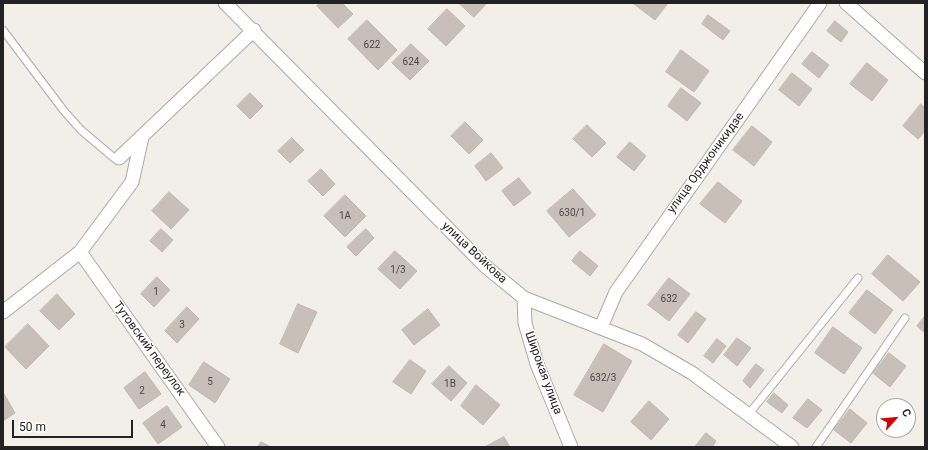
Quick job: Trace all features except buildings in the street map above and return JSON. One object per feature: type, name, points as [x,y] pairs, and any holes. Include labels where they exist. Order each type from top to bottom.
[{"type":"street","name":"улица Войкова","points":[[225,3],[254,30],[485,266],[524,298],[642,344],[686,369],[792,447]]},
{"type":"street","name":"улица Орджоникидзе","points":[[601,327],[616,292],[820,3]]},
{"type":"street","points":[[846,3],[925,73]]},
{"type":"street","points":[[119,158],[142,138],[254,30]]},
{"type":"street","points":[[3,312],[80,252],[132,182],[142,138]]},
{"type":"street","name":"Тутовский переулок","points":[[80,252],[218,447]]},
{"type":"street","name":"Широкая улица","points":[[524,298],[525,324],[537,364],[571,447]]},
{"type":"lane","points":[[3,30],[64,111],[92,139],[114,158],[119,158]]},
{"type":"lane","points":[[748,415],[858,278]]},
{"type":"lane","points":[[816,447],[905,318]]}]
